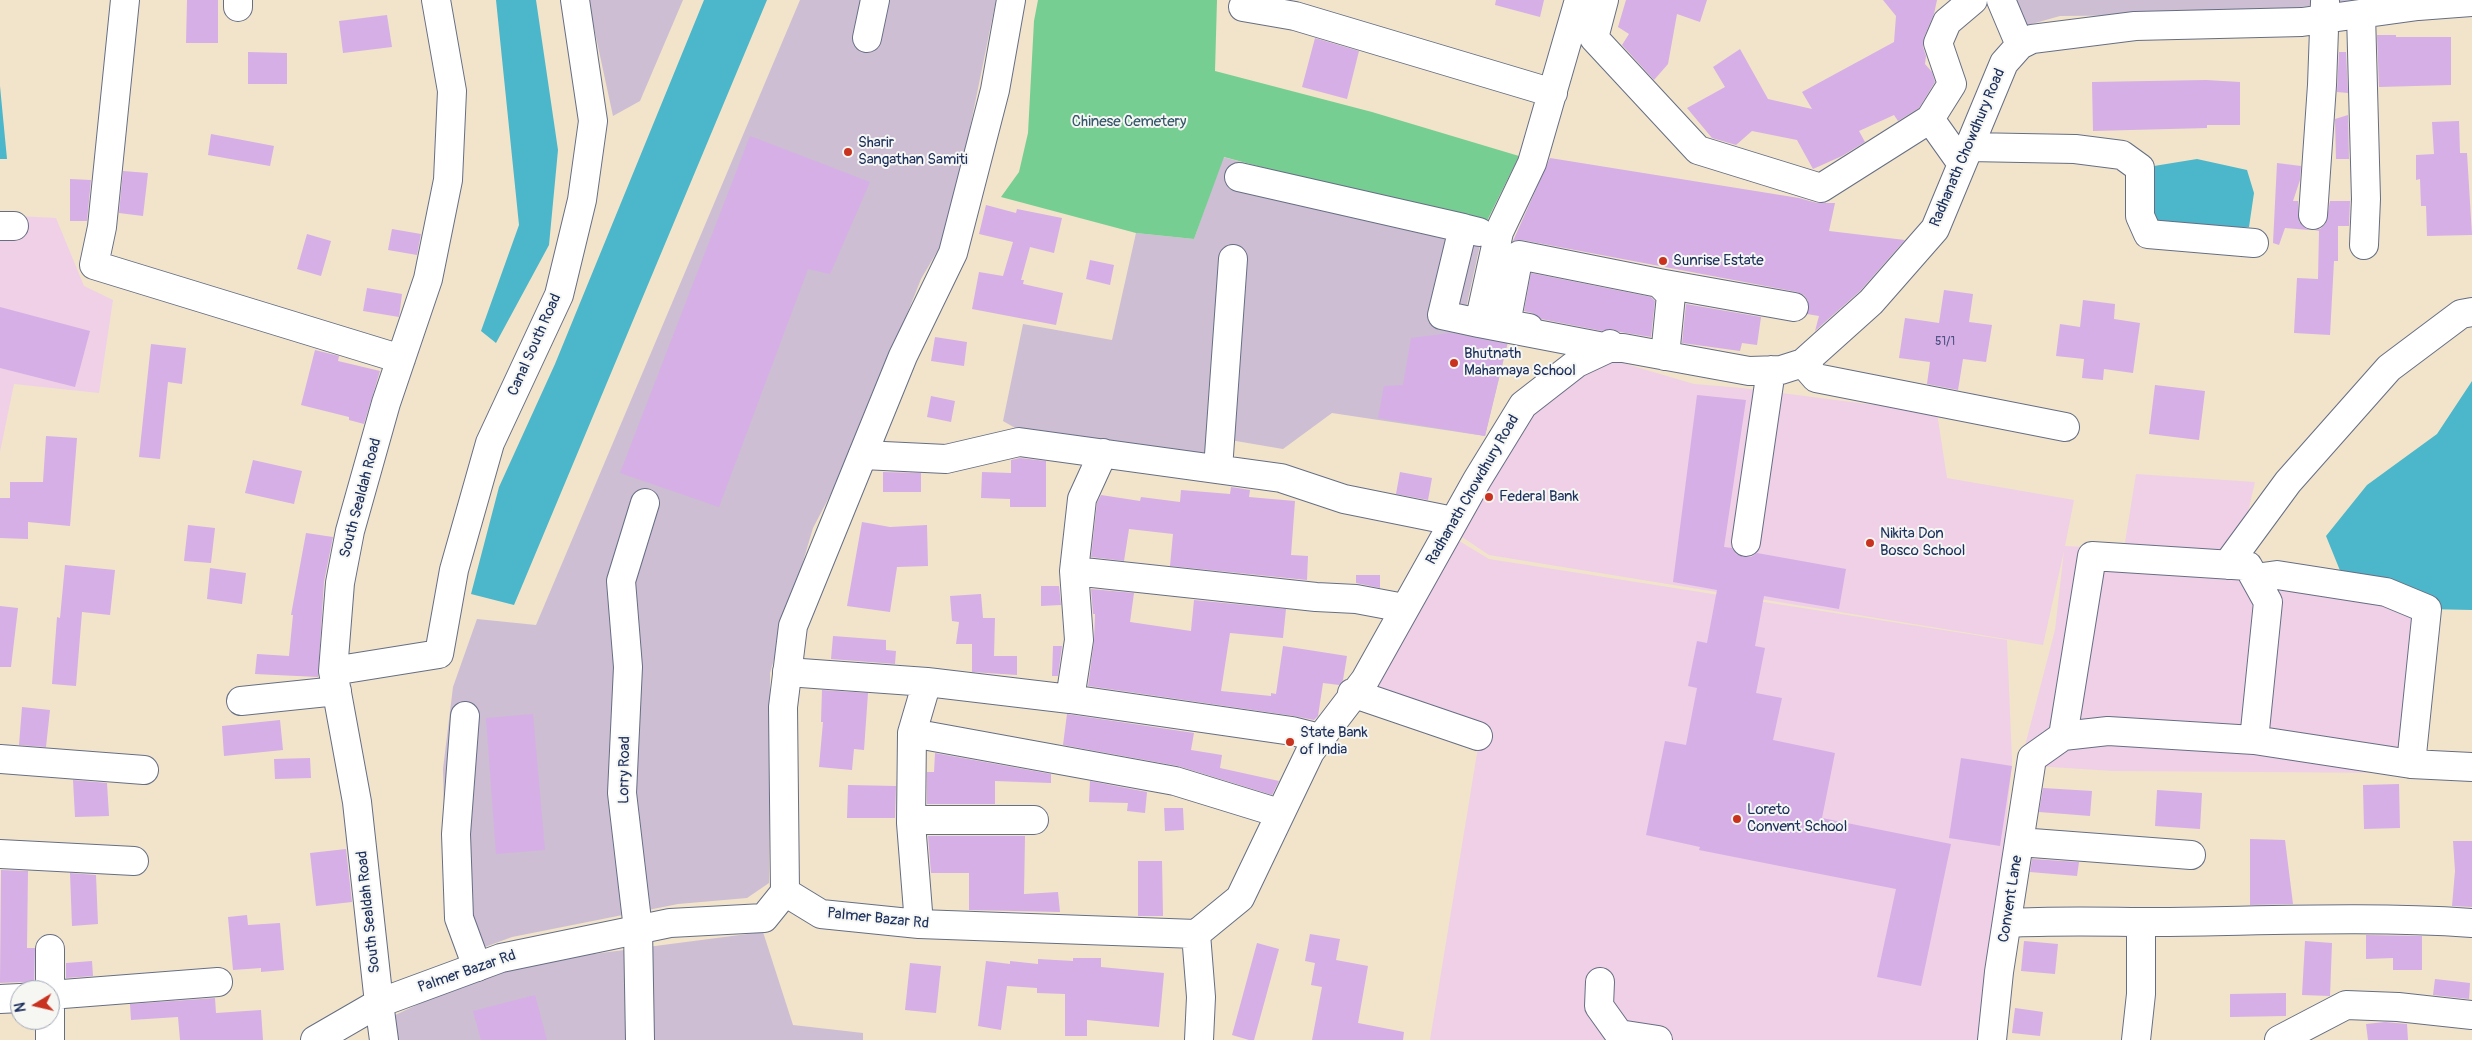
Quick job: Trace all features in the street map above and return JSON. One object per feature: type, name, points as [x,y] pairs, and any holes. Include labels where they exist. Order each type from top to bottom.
[{"type":"street","points":[[125,0],[102,227],[94,265],[401,359]]},
{"type":"street","name":"South Sealdah Road","points":[[384,1040],[357,802],[335,681],[340,583],[350,531],[401,359],[428,279],[448,180],[452,91],[436,0]]},
{"type":"street","name":"Canal South Road","points":[[335,681],[439,654],[454,570],[490,443],[559,295],[582,200],[593,121],[575,0]]},
{"type":"street","points":[[867,38],[874,0]]},
{"type":"street","points":[[785,892],[783,707],[793,626],[902,356],[953,253],[995,90],[1010,0]]},
{"type":"street","points":[[1479,323],[1498,236],[1532,164],[1579,0]]},
{"type":"street","points":[[1604,0],[1594,38],[1698,150],[1821,188],[1930,119],[1952,84],[1938,43],[1947,22],[1973,0]]},
{"type":"street","points":[[2001,0],[2020,45]]},
{"type":"street","name":"Radhanath Chowdhury Road","points":[[1196,934],[1240,898],[1279,813],[1310,752],[1352,693],[1365,680],[1453,521],[1523,406],[1578,362],[1610,345],[1666,353],[1749,371],[1781,370],[1803,363],[1871,302],[1935,229],[2004,63],[2020,45],[2043,36],[2135,26],[2302,22],[2324,10],[2361,14],[2466,1]]},
{"type":"street","points":[[1243,8],[1295,16],[1553,93]]},
{"type":"street","points":[[2312,215],[2322,85],[2324,10]]},
{"type":"street","points":[[2361,14],[2366,199],[2364,245]]},
{"type":"street","points":[[1930,119],[1965,156],[2075,149],[2122,155],[2140,168],[2140,216],[2148,234],[2254,243]]},
{"type":"street","points":[[1239,177],[1498,236]]},
{"type":"street","points":[[1463,228],[1442,315],[1610,345]]},
{"type":"street","points":[[1610,345],[1506,324],[1519,255],[1659,284],[1794,307]]},
{"type":"street","points":[[1218,469],[1232,259]]},
{"type":"street","points":[[1659,284],[1671,295],[1666,353]]},
{"type":"street","points":[[2227,565],[2288,482],[2389,368],[2461,314],[2472,312]]},
{"type":"street","points":[[1803,363],[1816,378],[2065,426]]},
{"type":"street","points":[[1746,542],[1771,370]]},
{"type":"street","points":[[863,456],[946,459],[1019,442],[1281,478],[1344,499],[1453,521]]},
{"type":"street","points":[[1070,699],[1079,640],[1074,571],[1082,499],[1103,453]]},
{"type":"street","name":"Lorry Road","points":[[640,1040],[638,929],[622,792],[628,668],[622,581],[645,503]]},
{"type":"street","points":[[2254,740],[2268,602],[2248,566],[2092,556],[2063,736],[2108,731],[2254,740],[2411,764],[2472,767]]},
{"type":"street","points":[[1074,571],[1316,597],[1356,599],[1404,608]]},
{"type":"street","points":[[2255,578],[2277,575],[2386,592],[2427,609],[2411,764]]},
{"type":"street","points":[[788,672],[927,682],[1070,699],[1292,731],[1320,738]]},
{"type":"street","points":[[240,701],[335,681]]},
{"type":"street","points":[[919,924],[912,820],[912,733],[927,682]]},
{"type":"street","points":[[1352,693],[1478,736]]},
{"type":"street","points":[[465,716],[456,834],[459,918],[477,967]]},
{"type":"street","points":[[912,733],[1175,781],[1279,813]]},
{"type":"street","name":"Convent Lane","points":[[1992,1040],[2007,923],[2032,758],[2063,736]]},
{"type":"street","points":[[0,759],[144,770]]},
{"type":"street","points":[[912,820],[1034,820]]},
{"type":"street","points":[[2019,842],[2191,855]]},
{"type":"street","points":[[0,854],[134,861]]},
{"type":"street","name":"Palmer Bazar Rd","points":[[315,1040],[379,1003],[502,958],[670,923],[764,918],[785,892],[821,914],[919,924],[1196,934]]},
{"type":"street","points":[[2007,923],[2068,920],[2141,922],[2293,918],[2472,923]]},
{"type":"street","points":[[2136,1040],[2141,994],[2141,922]]},
{"type":"street","points":[[1196,934],[1201,997],[1199,1040]]},
{"type":"street","points":[[50,949],[50,980]]},
{"type":"street","points":[[60,995],[218,982]]},
{"type":"street","points":[[1600,982],[1599,1006],[1619,1034],[1658,1040]]},
{"type":"street","points":[[2279,1040],[2346,1004],[2398,1007],[2472,1015]]},
{"type":"shaded area","points":[[588,0],[683,0],[640,101],[613,116]]},
{"type":"shaded area","points":[[800,0],[996,0],[949,231],[921,279],[849,459],[813,528],[770,673],[769,883],[747,898],[678,904],[512,937],[463,955],[446,898],[443,769],[453,687],[477,619],[536,625]]},
{"type":"shaded area","points":[[2015,0],[2358,0],[2243,14],[2060,16],[2021,27]]},
{"type":"shaded area","points":[[1223,157],[1484,227],[1461,331],[1508,342],[1485,436],[1332,413],[1283,449],[1230,440],[1205,459],[1024,433],[1003,421],[1023,324],[1112,340],[1136,233],[1194,239]]},
{"type":"shaded area","points":[[0,215],[56,218],[84,286],[113,300],[99,393],[14,384],[0,452]]},
{"type":"shaded area","points":[[1609,359],[1694,384],[1742,388],[1937,413],[1947,478],[2074,500],[2065,546],[2124,549],[2136,474],[2255,482],[2233,577],[2421,611],[2399,773],[2113,771],[2020,765],[2055,630],[2064,551],[2043,645],[1489,555],[1456,533],[1516,427],[1558,388]]},
{"type":"shaded area","name":"Loreto Convent School","points":[[1451,536],[1489,559],[2007,640],[2012,761],[2001,877],[1980,1040],[1430,1040],[1481,729],[1378,688]]},
{"type":"shaded area","points":[[763,932],[793,1025],[863,1033],[863,1040],[398,1040],[393,1016],[501,966]]},
{"type":"green space","name":"Chinese Cemetery","points":[[1038,0],[1217,0],[1215,71],[1372,112],[1519,156],[1484,227],[1224,157],[1194,239],[1136,233],[1001,197],[1019,172],[1028,133],[1034,21]]},
{"type":"water","points":[[496,0],[536,0],[558,150],[549,245],[496,343],[481,331],[519,225]]},
{"type":"water","points":[[704,0],[767,0],[514,605],[471,594],[499,487],[555,364]]},
{"type":"water","points":[[0,86],[7,159],[0,159]]},
{"type":"water","points":[[2197,159],[2247,170],[2254,193],[2249,227],[2190,234],[2157,227],[2145,186],[2154,166]]},
{"type":"water","points":[[2472,381],[2472,610],[2427,609],[2409,586],[2341,573],[2326,536],[2367,485],[2437,434]]},
{"type":"building","points":[[187,0],[218,0],[218,43],[186,43]]},
{"type":"building","points":[[1496,0],[1544,0],[1540,17],[1495,5]]},
{"type":"building","points":[[1626,0],[1707,0],[1700,22],[1677,14],[1668,64],[1654,80],[1622,45],[1629,34],[1618,27]]},
{"type":"building","points":[[1883,0],[1937,0],[1934,14],[1924,37],[1923,47],[1926,56],[1925,64],[1932,72],[1935,82],[1919,108],[1898,121],[1894,115],[1859,131],[1865,142],[1842,156],[1813,169],[1797,140],[1752,131],[1736,145],[1712,138],[1687,108],[1725,87],[1713,67],[1740,49],[1768,99],[1812,109],[1802,92],[1894,42],[1896,16]]},
{"type":"building","points":[[387,15],[392,47],[343,53],[339,21]]},
{"type":"building","points":[[2377,35],[2451,37],[2451,85],[2379,87]]},
{"type":"building","points":[[1315,38],[1359,51],[1347,99],[1302,87]]},
{"type":"building","points":[[248,52],[287,53],[287,84],[248,84]]},
{"type":"building","points":[[2339,52],[2346,52],[2348,93],[2337,92]]},
{"type":"building","points":[[2206,80],[2240,82],[2240,125],[2207,125],[2207,128],[2093,131],[2092,82]]},
{"type":"building","points":[[2348,115],[2349,159],[2336,159],[2335,119]]},
{"type":"building","points":[[2459,121],[2460,153],[2467,153],[2472,235],[2427,236],[2426,206],[2421,206],[2420,179],[2416,180],[2416,155],[2434,154],[2432,122]]},
{"type":"building","points":[[211,134],[274,146],[270,166],[208,155]]},
{"type":"building","points":[[750,136],[870,182],[830,274],[808,269],[719,507],[620,473]]},
{"type":"building","points":[[1550,158],[1799,198],[1817,203],[1835,203],[1829,231],[1905,240],[1860,291],[1815,331],[1819,316],[1807,314],[1808,301],[1804,295],[1797,292],[1522,240],[1513,241]]},
{"type":"building","points":[[2277,163],[2301,166],[2300,180],[2293,201],[2298,201],[2299,222],[2309,230],[2285,228],[2279,245],[2273,243]]},
{"type":"building","points":[[123,171],[148,173],[143,216],[119,213]]},
{"type":"building","points":[[70,179],[91,180],[87,221],[70,221]]},
{"type":"building","points":[[2330,201],[2350,201],[2349,226],[2338,226],[2338,261],[2334,261],[2330,335],[2294,333],[2297,278],[2318,279],[2319,231],[2314,230],[2320,229],[2326,223]]},
{"type":"building","points":[[986,205],[1016,213],[1017,209],[1062,218],[1054,253],[1030,247],[1021,280],[1024,280],[1023,284],[1063,293],[1056,325],[972,309],[979,272],[1003,276],[1013,242],[979,234]]},
{"type":"building","points":[[392,229],[421,234],[417,255],[388,250]]},
{"type":"building","points":[[307,234],[331,241],[321,276],[297,269]]},
{"type":"building","points":[[1090,260],[1114,265],[1110,285],[1086,279]]},
{"type":"building","points":[[1531,273],[1651,297],[1655,301],[1651,337],[1613,329],[1602,331],[1541,319],[1532,313],[1524,311]]},
{"type":"building","points":[[367,288],[402,294],[399,317],[363,311]]},
{"type":"building","points":[[1944,290],[1973,294],[1969,322],[1992,325],[1986,362],[1963,359],[1958,390],[1927,384],[1930,362],[1899,358],[1905,318],[1939,323]]},
{"type":"building","points":[[2083,300],[2115,304],[2114,319],[2140,323],[2133,373],[2104,369],[2103,380],[2082,378],[2084,359],[2056,356],[2060,324],[2080,327]]},
{"type":"building","points":[[1686,304],[1761,317],[1757,345],[1742,343],[1740,351],[1682,343]]},
{"type":"building","points":[[0,307],[90,331],[75,387],[0,368]]},
{"type":"building","name":"Bhutnath Mahamaya School","points":[[1450,333],[1507,344],[1485,436],[1378,418],[1384,386],[1403,385],[1411,338]]},
{"type":"building","points":[[935,337],[967,342],[964,366],[931,361]]},
{"type":"building","points":[[151,344],[186,348],[182,384],[168,382],[160,459],[139,457]]},
{"type":"building","points":[[315,350],[339,356],[338,361],[380,371],[364,424],[349,420],[349,417],[301,405]]},
{"type":"building","points":[[2155,385],[2205,391],[2199,440],[2149,434]]},
{"type":"building","points":[[1697,395],[1746,400],[1724,547],[1732,548],[1736,554],[1743,557],[1751,557],[1757,553],[1846,569],[1839,609],[1764,596],[1755,646],[1765,648],[1756,693],[1782,698],[1773,740],[1835,753],[1822,818],[1951,844],[1921,986],[1877,977],[1896,889],[1699,850],[1700,847],[1646,835],[1665,741],[1686,745],[1697,688],[1688,686],[1697,641],[1707,643],[1717,590],[1673,582]]},
{"type":"building","points":[[931,396],[955,401],[951,422],[927,417]]},
{"type":"building","points":[[46,436],[77,438],[70,526],[28,522],[28,539],[0,538],[0,498],[10,498],[10,482],[43,482]]},
{"type":"building","points":[[1020,458],[1046,461],[1046,507],[1010,507],[1010,499],[981,498],[982,472],[1011,473],[1011,460]]},
{"type":"building","points":[[253,460],[302,471],[294,504],[245,493]]},
{"type":"building","points":[[883,472],[921,473],[921,492],[883,492]]},
{"type":"building","points":[[1400,472],[1432,478],[1428,500],[1396,494]]},
{"type":"building","points":[[1231,487],[1250,490],[1249,497],[1295,501],[1291,555],[1308,556],[1307,580],[1170,566],[1173,534],[1129,529],[1124,561],[1091,557],[1097,503],[1101,495],[1140,501],[1141,497],[1180,502],[1181,490],[1230,494]]},
{"type":"building","points":[[862,522],[890,527],[927,525],[928,566],[897,567],[890,612],[847,606]]},
{"type":"building","points":[[188,525],[215,528],[211,563],[184,561]]},
{"type":"building","points":[[306,533],[333,537],[324,582],[318,677],[255,674],[257,654],[289,656],[293,615],[291,615]]},
{"type":"building","points":[[65,565],[115,570],[110,615],[82,612],[76,686],[52,684],[57,617],[60,618]]},
{"type":"building","points":[[210,568],[246,573],[242,604],[207,599]]},
{"type":"building","points":[[1356,575],[1380,575],[1380,588],[1356,583]]},
{"type":"building","points":[[1041,586],[1059,586],[1061,605],[1041,606]]},
{"type":"building","points":[[1091,589],[1134,593],[1130,622],[1191,631],[1194,600],[1286,609],[1283,638],[1230,633],[1221,691],[1271,696],[1271,693],[1276,694],[1283,646],[1347,656],[1343,680],[1339,685],[1323,683],[1318,716],[1314,720],[1088,686],[1094,642],[1095,614],[1093,614]]},
{"type":"building","points":[[981,594],[983,618],[995,618],[994,656],[1017,656],[1017,675],[972,672],[972,644],[956,644],[959,622],[952,621],[950,596]]},
{"type":"building","points":[[0,606],[18,608],[11,667],[0,667]]},
{"type":"building","points":[[833,636],[886,640],[886,650],[896,651],[895,664],[831,659]]},
{"type":"building","points":[[1053,646],[1062,646],[1058,676],[1052,676]]},
{"type":"building","points":[[822,690],[868,693],[864,750],[854,749],[852,770],[819,767],[823,722],[821,722]]},
{"type":"building","points":[[22,707],[50,710],[46,747],[19,745]]},
{"type":"building","points":[[533,714],[545,850],[496,854],[486,718]]},
{"type":"building","points":[[1067,714],[1194,733],[1191,750],[1222,755],[1220,768],[1279,781],[1272,795],[1178,766],[1063,745]]},
{"type":"building","points":[[280,720],[283,750],[224,756],[222,726]]},
{"type":"building","points":[[935,753],[1051,774],[1051,783],[995,781],[995,804],[927,804],[927,772],[934,772]]},
{"type":"building","points":[[310,758],[311,778],[275,779],[274,759]]},
{"type":"building","points":[[1961,758],[2012,766],[2000,846],[1949,838]]},
{"type":"building","points":[[73,780],[107,783],[109,816],[75,817]]},
{"type":"building","points":[[1090,781],[1147,792],[1145,813],[1127,811],[1128,803],[1089,802]]},
{"type":"building","points":[[2399,784],[2400,828],[2364,829],[2363,785]]},
{"type":"building","points":[[848,785],[896,786],[895,818],[847,818]]},
{"type":"building","points":[[2043,788],[2092,791],[2090,816],[2039,812]]},
{"type":"building","points":[[2157,790],[2202,793],[2200,829],[2155,826]]},
{"type":"building","points":[[1164,808],[1183,808],[1184,830],[1165,831]]},
{"type":"building","points":[[928,836],[1025,836],[1024,894],[1058,892],[1060,912],[969,910],[969,873],[931,873]]},
{"type":"building","points":[[2250,839],[2285,840],[2293,904],[2250,905]]},
{"type":"building","points":[[2453,841],[2472,841],[2472,907],[2452,906],[2455,871]]},
{"type":"building","points":[[346,849],[352,902],[316,906],[310,853]]},
{"type":"building","points":[[2032,859],[2079,862],[2077,876],[2030,872]]},
{"type":"building","points":[[1138,861],[1162,861],[1163,916],[1138,916]]},
{"type":"building","points":[[1,870],[28,871],[27,948],[35,948],[34,980],[10,980],[10,982],[0,983]]},
{"type":"building","points":[[70,873],[96,875],[98,924],[72,926]]},
{"type":"building","points":[[247,915],[248,925],[280,923],[284,970],[261,972],[261,968],[233,970],[228,917]]},
{"type":"building","points":[[1310,934],[1340,939],[1336,960],[1368,966],[1358,1023],[1404,1032],[1403,1040],[1312,1040],[1322,987],[1311,985],[1315,963],[1305,961]]},
{"type":"building","points":[[2366,935],[2422,936],[2422,970],[2393,970],[2393,958],[2366,959]]},
{"type":"building","points":[[2024,941],[2058,944],[2055,974],[2021,971]]},
{"type":"building","points":[[2305,941],[2332,943],[2330,996],[2302,995]]},
{"type":"building","points":[[1257,943],[1279,949],[1254,1040],[1249,1040],[1232,1035]]},
{"type":"building","points":[[1073,958],[1101,958],[1101,967],[1164,973],[1159,1027],[1087,1020],[1087,1036],[1065,1036],[1065,994],[1037,993],[1037,988],[1007,986],[1001,1030],[978,1026],[986,961],[1010,964],[1010,961],[1038,964],[1038,959],[1073,961]]},
{"type":"building","points":[[92,961],[93,976],[66,978],[66,963]]},
{"type":"building","points":[[910,963],[941,966],[936,1013],[905,1010]]},
{"type":"building","points":[[2435,979],[2470,983],[2469,999],[2433,995]]},
{"type":"building","points":[[2286,993],[2286,1016],[2230,1017],[2230,994]]},
{"type":"building","points":[[535,995],[547,1040],[481,1040],[473,1011]]},
{"type":"building","points":[[215,998],[216,1013],[261,1010],[263,1040],[180,1040],[178,1017],[131,1020],[130,1004]]},
{"type":"building","points":[[2015,1008],[2043,1012],[2040,1036],[2012,1033]]},
{"type":"building","points":[[2385,1022],[2407,1024],[2408,1040],[2368,1040],[2366,1024]]},
{"type":"place","name":"Sharir Sangathan Samiti","points":[[848,152]]},
{"type":"place","name":"Sunrise Estate","points":[[1663,261]]},
{"type":"place","name":"Bhutnath Mahamaya School","points":[[1454,363]]},
{"type":"place","name":"Federal Bank","points":[[1489,497]]},
{"type":"place","name":"Nikita Don Bosco School","points":[[1870,543]]},
{"type":"place","name":"State Bank of India","points":[[1290,742]]},
{"type":"place","name":"Loreto Convent School","points":[[1737,819]]}]
